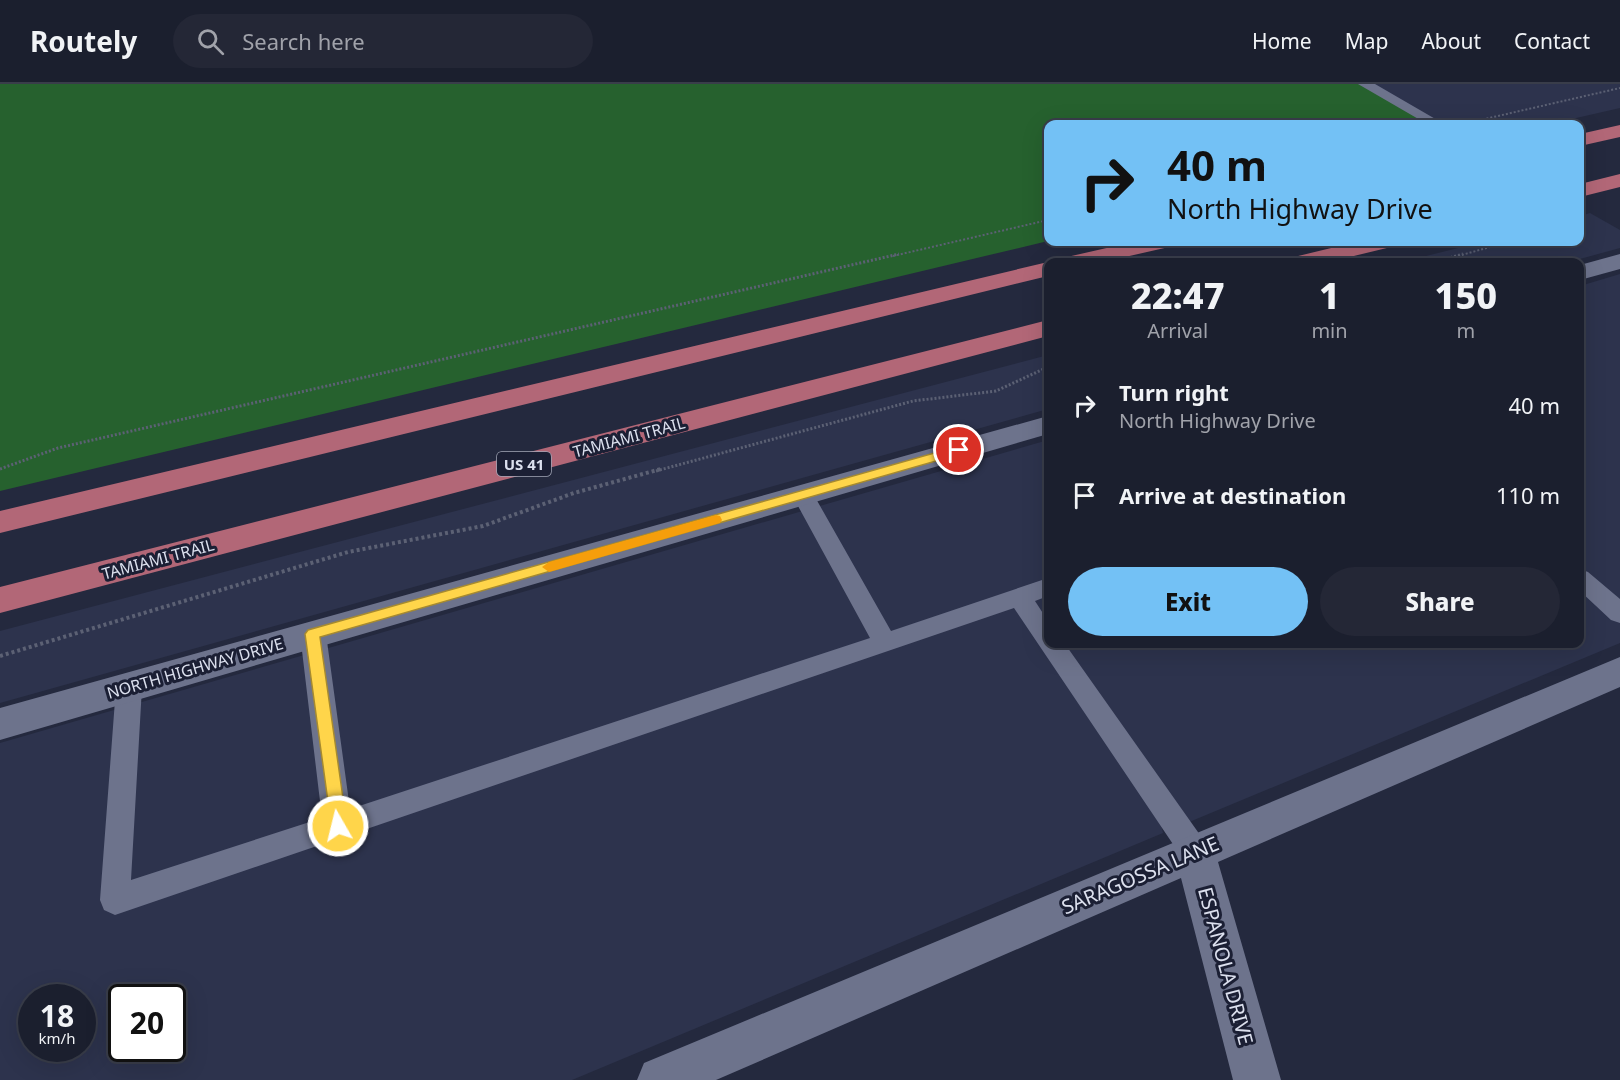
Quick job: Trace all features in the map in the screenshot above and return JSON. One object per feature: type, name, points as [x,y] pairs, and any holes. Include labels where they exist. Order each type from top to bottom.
[{"type":"main road","points":[[1584,139],[1620,131]]},
{"type":"main road","points":[[1584,190],[1620,180]]},
{"type":"main road","points":[[1092,258],[1144,246]]},
{"type":"main road","points":[[1318,258],[1367,246]]},
{"type":"main road","points":[[0,522],[1044,270]]},
{"type":"main road","name":"TAMIAMI TRAIL","points":[[0,600],[1044,329]]},
{"type":"street","points":[[1584,272],[1620,261]]},
{"type":"street","name":"NORTH HIGHWAY DRIVE","points":[[0,723],[1044,426]]},
{"type":"street","name":"SARAGOSSA LANE","points":[[661,1080],[1620,671]]},
{"type":"street","name":"ESPANOLA DRIVE","points":[[1195,852],[1257,1080]]},
{"type":"lane","points":[[1365,84],[1430,120]]},
{"type":"lane","points":[[803,495],[885,643]]},
{"type":"lane","points":[[1584,581],[1620,612]]},
{"type":"lane","points":[[129,687],[116,900],[1044,588]]},
{"type":"lane","points":[[1019,597],[1044,633]]},
{"type":"lane","points":[[313,634],[338,826]]},
{"type":"lane","points":[[1054,648],[1195,852]]},
{"type":"path","points":[[1480,120],[1620,88]]},
{"type":"path","points":[[0,470],[58,448],[1044,221]]},
{"type":"path","points":[[1450,258],[1493,246]]},
{"type":"path","points":[[0,656],[348,552],[483,526],[574,493],[913,401],[996,392],[1044,369]]},
{"type":"shaded area","points":[[1365,84],[1620,84],[1620,108],[1568,120],[1430,120]]},
{"type":"shaded area","points":[[1590,213],[1620,230],[1620,248],[1584,258],[1418,258],[1466,246],[1584,246],[1584,215]]},
{"type":"shaded area","points":[[1620,274],[1620,643],[1182,825],[1161,824],[1163,833],[572,1080],[0,1080],[0,743],[1044,441],[1044,648],[1584,648],[1584,285]]},
{"type":"shaded area","points":[[1044,356],[1044,410],[0,703],[0,631]]},
{"type":"green space","points":[[0,84],[1365,84],[1430,120],[1044,120],[1044,242],[0,491]]},
{"type":"slow traffic","points":[[549,567],[716,520]]},
{"type":"route","points":[[338,826],[313,634],[959,450]]}]
